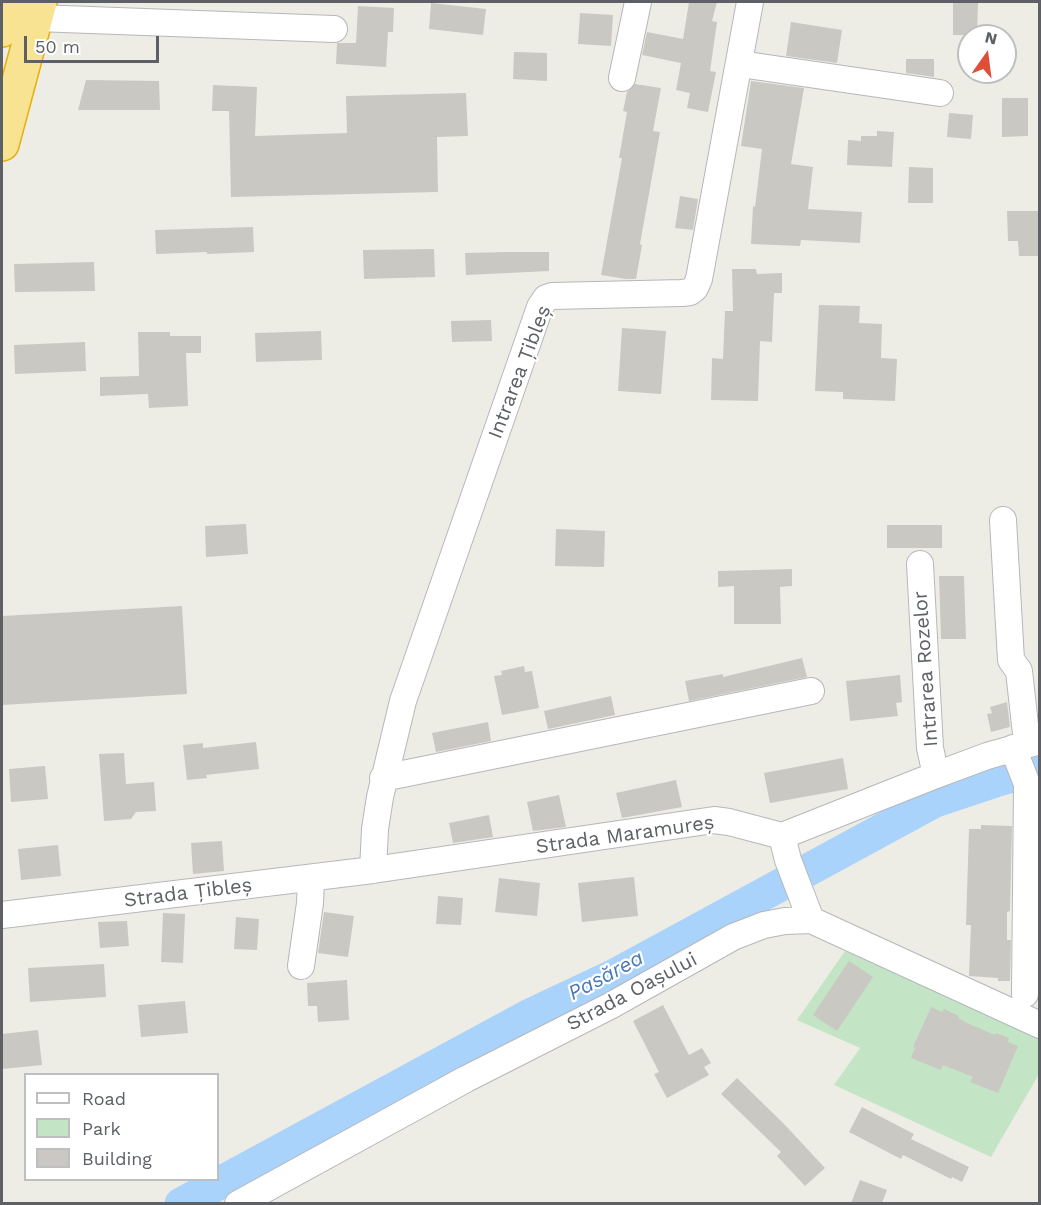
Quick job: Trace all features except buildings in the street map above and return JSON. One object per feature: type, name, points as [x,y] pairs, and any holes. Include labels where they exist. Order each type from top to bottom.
[{"type":"highway","points":[[2,30],[28,7]]},
{"type":"highway","points":[[2,144],[28,7]]},
{"type":"street","points":[[622,78],[638,2]]},
{"type":"street","name":"Intrarea Țibleș","points":[[373,870],[375,829],[383,778],[403,701],[540,307],[546,298],[552,296],[682,293],[690,292],[695,288],[699,279],[750,2]]},
{"type":"street","points":[[28,7],[334,29]]},
{"type":"street","points":[[740,64],[940,93]]},
{"type":"street","points":[[1003,520],[1011,660],[1019,671],[1027,744],[1025,994]]},
{"type":"street","name":"Intrarea Rozelor","points":[[920,564],[930,748],[936,775]]},
{"type":"street","points":[[383,778],[811,691]]},
{"type":"street","points":[[811,920],[785,848],[936,775],[1027,744]]},
{"type":"street","name":"Strada Maramureș","points":[[373,870],[714,820],[729,822],[785,848]]},
{"type":"street","name":"Strada Țibleș","points":[[2,915],[373,870]]},
{"type":"street","points":[[301,966],[310,903],[311,878]]},
{"type":"street","name":"Strada Oașului","points":[[238,1203],[466,1079],[610,1006],[733,937],[765,925],[785,921],[811,920],[1040,1025]]},
{"type":"green space","points":[[845,951],[1039,1037],[1039,1074],[991,1157],[834,1085],[860,1048],[797,1020]]},
{"type":"waterway","name":"Pasărea","points":[[181,1204],[528,1016],[613,976],[935,801],[1040,769]]}]
